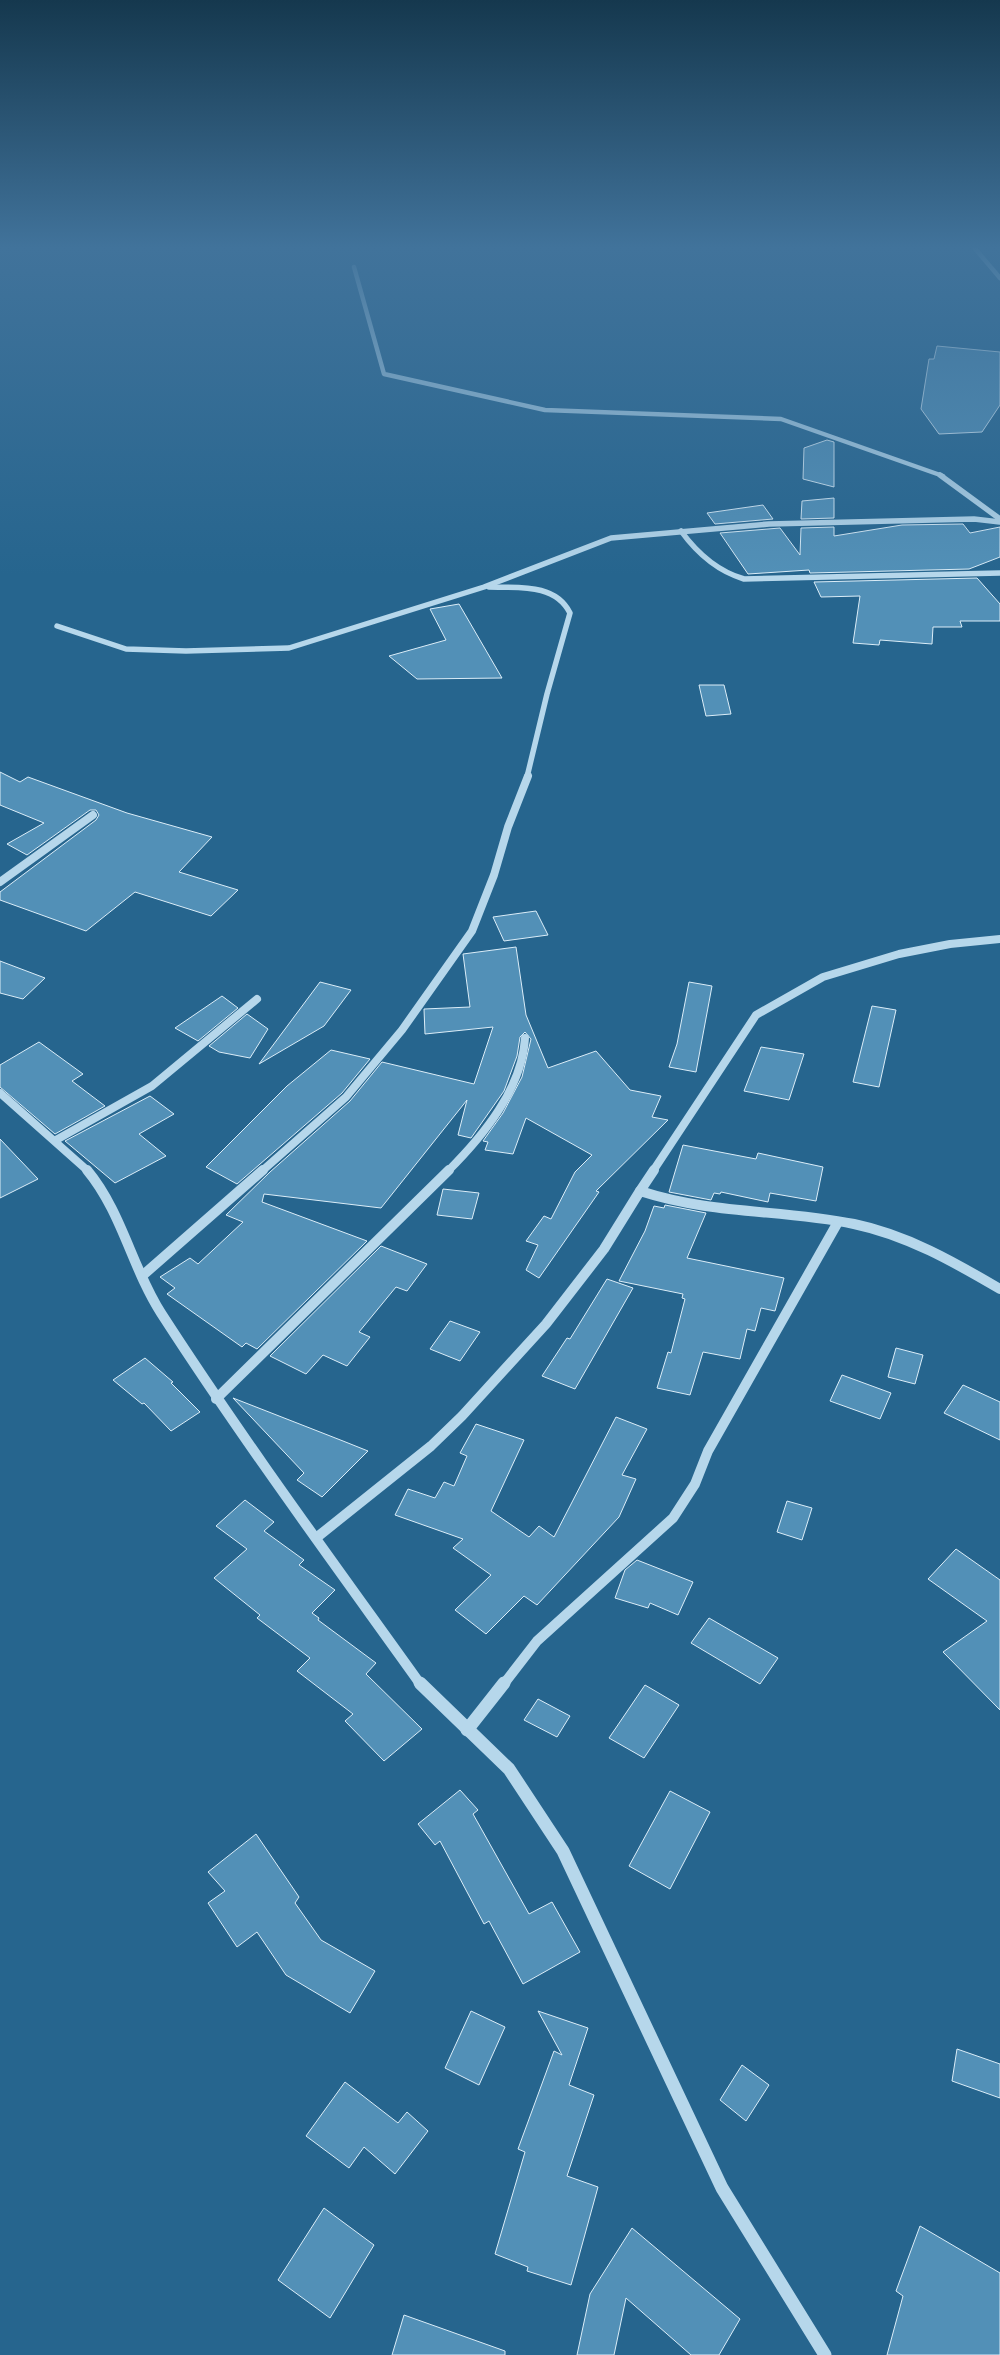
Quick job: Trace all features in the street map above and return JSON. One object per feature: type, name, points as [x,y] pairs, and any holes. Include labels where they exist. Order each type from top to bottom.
[{"type":"street","points":[[379,355],[384,374],[545,410],[587,413],[666,413],[780,419],[942,476],[1000,520]]},
{"type":"street","points":[[57,626],[126,649],[186,651],[289,648],[484,587],[611,538],[770,524],[1000,520]]},
{"type":"street","points":[[681,531],[692,545],[728,574],[744,579],[1000,573]]},
{"type":"street","points":[[142,1276],[346,1097],[402,1030],[472,931],[484,903],[508,827],[525,787],[547,694],[570,613],[568,606],[555,594],[484,587]]},
{"type":"street","points":[[0,882],[93,815]]},
{"type":"street","points":[[316,1538],[431,1446],[462,1416],[546,1324],[604,1249],[756,1015],[823,977],[880,960],[950,944],[1000,939]]},
{"type":"street","points":[[56,1140],[158,1081],[257,999]]},
{"type":"street","points":[[216,1399],[475,1144],[493,1118],[520,1062],[526,1048],[525,1038]]},
{"type":"street","points":[[0,1093],[56,1140],[82,1164],[98,1183],[111,1205],[157,1307],[216,1399],[422,1686],[509,1769],[564,1851],[722,2188],[825,2355]]},
{"type":"street","points":[[640,1191],[682,1204],[838,1222],[886,1232],[944,1257],[1000,1289]]},
{"type":"street","points":[[468,1730],[537,1641],[674,1518],[695,1484],[720,1428],[838,1222]]},
{"type":"building","points":[[935,355],[1000,355],[1000,405],[982,432],[939,434],[921,409],[929,359],[934,359]]},
{"type":"building","points":[[827,440],[834,442],[834,487],[803,479],[804,448]]},
{"type":"building","points":[[834,498],[834,518],[801,519],[802,501]]},
{"type":"building","points":[[763,505],[773,519],[715,524],[707,513]]},
{"type":"building","points":[[963,524],[970,533],[1000,527],[1000,557],[969,569],[810,573],[809,570],[748,574],[720,533],[780,528],[800,555],[801,528],[834,527],[834,536],[902,525]]},
{"type":"building","points":[[977,578],[1000,604],[1000,621],[960,621],[962,627],[933,627],[932,644],[880,640],[879,645],[853,643],[860,596],[821,597],[814,582]]},
{"type":"building","points":[[459,604],[502,678],[417,679],[389,656],[446,640],[430,609]]},
{"type":"building","points":[[699,685],[724,685],[731,714],[706,716]]},
{"type":"building","points":[[0,772],[20,782],[28,777],[127,813],[212,837],[179,872],[238,890],[211,916],[135,892],[86,931],[0,900],[0,892],[96,820],[99,815],[96,810],[90,810],[27,855],[7,844],[44,823],[0,805]]},
{"type":"building","points":[[536,911],[548,935],[504,941],[493,917]]},
{"type":"building","points":[[516,947],[526,1015],[548,1068],[596,1051],[630,1090],[661,1096],[652,1117],[668,1120],[596,1191],[599,1192],[539,1278],[526,1270],[538,1245],[526,1241],[544,1216],[551,1219],[575,1172],[592,1155],[526,1118],[513,1154],[485,1150],[488,1142],[483,1141],[503,1113],[522,1077],[531,1039],[525,1032],[520,1037],[517,1056],[504,1091],[471,1138],[458,1135],[467,1100],[381,1208],[264,1194],[262,1202],[367,1241],[257,1349],[246,1343],[242,1347],[167,1294],[175,1288],[160,1277],[190,1258],[198,1264],[243,1222],[226,1215],[270,1172],[350,1101],[382,1062],[474,1084],[493,1027],[425,1034],[424,1009],[470,1007],[463,954]]},
{"type":"building","points":[[0,961],[45,978],[23,999],[0,993]]},
{"type":"building","points":[[320,982],[351,990],[324,1026],[259,1064]]},
{"type":"building","points":[[689,982],[712,986],[696,1072],[669,1067],[677,1044]]},
{"type":"building","points":[[222,996],[238,1008],[198,1041],[175,1028]]},
{"type":"building","points":[[872,1006],[896,1010],[879,1087],[853,1082]]},
{"type":"building","points":[[247,1014],[268,1029],[250,1058],[219,1052],[209,1046]]},
{"type":"building","points":[[39,1042],[83,1074],[72,1081],[105,1106],[55,1134],[0,1087],[0,1065]]},
{"type":"building","points":[[761,1047],[804,1054],[789,1100],[744,1091]]},
{"type":"building","points":[[331,1050],[370,1059],[342,1093],[237,1184],[206,1167],[287,1086]]},
{"type":"building","points":[[150,1096],[174,1114],[139,1134],[166,1156],[115,1183],[65,1141]]},
{"type":"building","points":[[0,1139],[38,1179],[0,1198]]},
{"type":"building","points":[[683,1145],[756,1159],[758,1153],[823,1167],[816,1201],[770,1193],[768,1202],[721,1192],[720,1194],[714,1193],[711,1200],[669,1192]]},
{"type":"building","points":[[443,1189],[479,1193],[472,1219],[437,1215]]},
{"type":"building","points":[[665,1205],[706,1213],[687,1258],[784,1278],[775,1311],[761,1308],[755,1331],[747,1329],[740,1359],[703,1352],[690,1395],[657,1388],[668,1352],[671,1353],[685,1299],[682,1298],[683,1294],[619,1281],[645,1231],[654,1206],[664,1208]]},
{"type":"building","points":[[381,1246],[427,1264],[407,1291],[396,1287],[359,1332],[370,1337],[347,1366],[323,1355],[306,1374],[270,1356]]},
{"type":"building","points":[[607,1279],[633,1288],[575,1389],[542,1376],[567,1338],[570,1339]]},
{"type":"building","points":[[450,1321],[480,1332],[460,1361],[430,1349]]},
{"type":"building","points":[[896,1348],[923,1355],[915,1384],[888,1377]]},
{"type":"building","points":[[145,1358],[173,1382],[171,1383],[200,1412],[171,1431],[144,1403],[142,1404],[113,1380]]},
{"type":"building","points":[[842,1375],[891,1393],[880,1419],[830,1401]]},
{"type":"building","points":[[963,1385],[1000,1402],[1000,1440],[944,1413]]},
{"type":"building","points":[[233,1398],[368,1451],[322,1497],[297,1480],[304,1473]]},
{"type":"building","points":[[616,1417],[647,1429],[622,1475],[636,1479],[619,1517],[537,1605],[524,1596],[486,1634],[455,1610],[491,1575],[453,1548],[463,1539],[395,1515],[408,1489],[435,1498],[444,1482],[454,1486],[467,1456],[460,1453],[476,1424],[524,1440],[491,1511],[529,1537],[539,1526],[554,1537]]},
{"type":"building","points":[[245,1500],[274,1522],[264,1531],[304,1560],[299,1565],[335,1590],[312,1613],[319,1618],[318,1620],[376,1663],[366,1674],[422,1729],[384,1761],[345,1721],[353,1714],[297,1671],[310,1658],[257,1618],[260,1615],[214,1578],[247,1549],[216,1526]]},
{"type":"building","points":[[787,1501],[812,1508],[802,1540],[777,1532]]},
{"type":"building","points":[[956,1549],[1000,1580],[1000,1710],[943,1652],[987,1621],[928,1579]]},
{"type":"building","points":[[637,1560],[693,1582],[678,1615],[650,1603],[648,1608],[615,1598],[625,1570]]},
{"type":"building","points":[[709,1618],[778,1658],[760,1684],[691,1643]]},
{"type":"building","points":[[645,1685],[679,1705],[644,1758],[609,1738]]},
{"type":"building","points":[[538,1699],[570,1716],[557,1737],[524,1720]]},
{"type":"building","points":[[460,1790],[478,1810],[473,1814],[529,1914],[552,1902],[580,1952],[523,1984],[489,1921],[484,1924],[440,1841],[435,1845],[418,1824]]},
{"type":"building","points":[[670,1791],[710,1812],[670,1889],[629,1866]]},
{"type":"building","points":[[256,1834],[299,1897],[295,1903],[321,1940],[375,1971],[350,2013],[286,1975],[257,1932],[237,1947],[208,1903],[225,1891],[208,1872]]},
{"type":"building","points":[[471,2011],[505,2027],[479,2085],[445,2068]]},
{"type":"building","points":[[538,2011],[588,2028],[569,2085],[594,2095],[567,2176],[598,2187],[571,2285],[527,2271],[528,2267],[495,2254],[525,2152],[518,2149],[554,2051],[562,2055]]},
{"type":"building","points":[[957,2049],[1000,2064],[1000,2098],[952,2081]]},
{"type":"building","points":[[742,2065],[769,2085],[746,2121],[720,2100]]},
{"type":"building","points":[[345,2082],[398,2123],[407,2112],[428,2131],[395,2174],[364,2147],[349,2168],[306,2136]]},
{"type":"building","points":[[324,2208],[374,2245],[330,2318],[278,2280]]},
{"type":"building","points":[[920,2226],[1000,2273],[1000,2355],[887,2355],[903,2296],[896,2291]]},
{"type":"building","points":[[632,2228],[740,2319],[719,2355],[691,2355],[626,2298],[614,2355],[577,2355],[590,2294]]},
{"type":"building","points":[[404,2315],[505,2351],[505,2355],[392,2355]]}]
